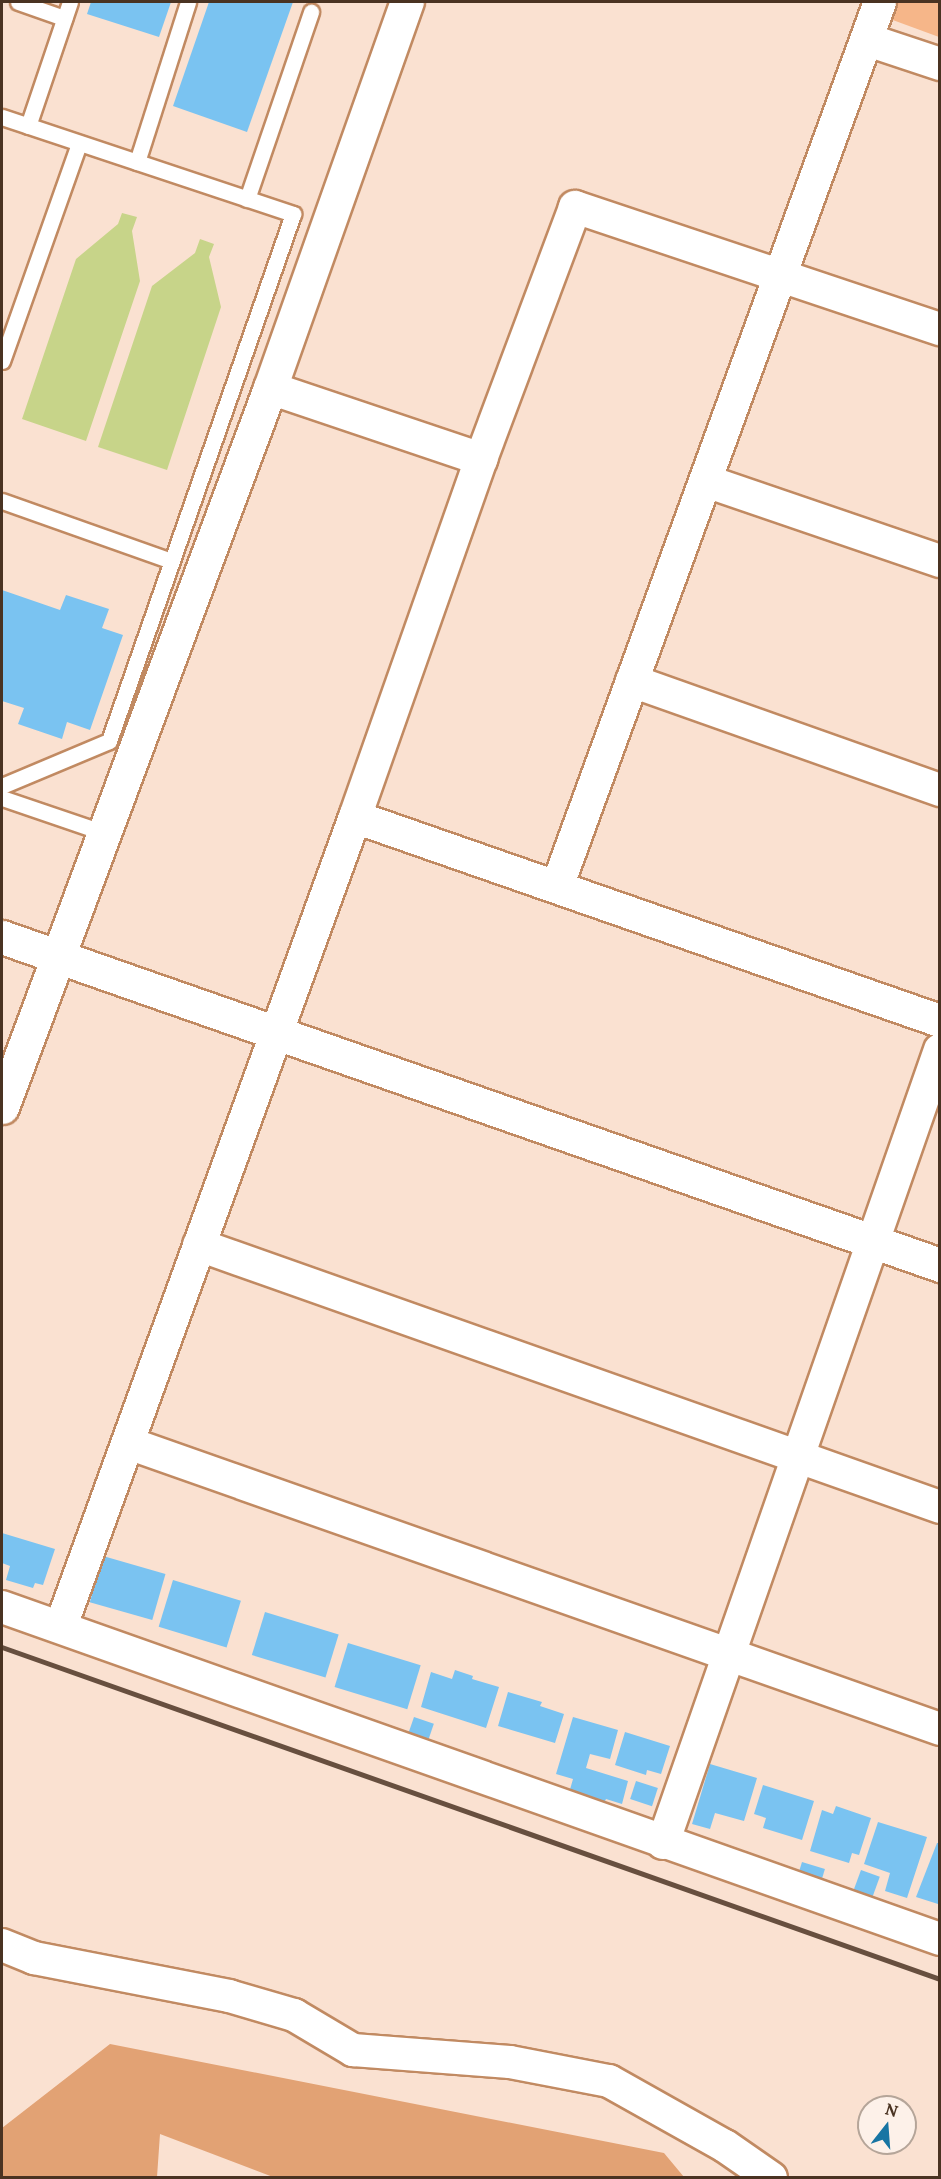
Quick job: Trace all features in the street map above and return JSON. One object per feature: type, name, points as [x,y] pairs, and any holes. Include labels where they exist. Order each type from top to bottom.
[{"type":"street","points":[[2,1107],[270,388],[407,2]]},
{"type":"street","points":[[557,887],[880,2]]},
{"type":"street","points":[[868,40],[939,64]]},
{"type":"street","points":[[62,1626],[481,459],[575,207],[939,329]]},
{"type":"street","points":[[270,388],[481,459]]},
{"type":"street","points":[[706,481],[939,561]]},
{"type":"street","points":[[632,681],[939,790]]},
{"type":"street","points":[[354,817],[939,1020]]},
{"type":"street","points":[[2,937],[939,1265]]},
{"type":"street","points":[[663,1843],[939,1050]]},
{"type":"street","points":[[200,1245],[939,1507]]},
{"type":"street","points":[[128,1443],[939,1729]]},
{"type":"street","points":[[2,1607],[62,1626],[663,1843],[939,1939]]},
{"type":"street","points":[[2,1945],[34,1958],[229,1996],[294,2015],[353,2050],[510,2062],[609,2081],[725,2146],[771,2178]]},
{"type":"lane","points":[[18,2],[64,18]]},
{"type":"lane","points":[[28,126],[70,2]]},
{"type":"lane","points":[[137,162],[188,2]]},
{"type":"lane","points":[[247,199],[311,12]]},
{"type":"lane","points":[[2,117],[293,214],[109,741],[2,786]]},
{"type":"lane","points":[[2,361],[79,143]]},
{"type":"lane","points":[[2,501],[171,561]]},
{"type":"lane","points":[[2,798],[105,833]]},
{"type":"shaded area","points":[[896,2],[939,2],[939,37],[890,19]]},
{"type":"shaded area","points":[[122,213],[137,217],[132,231],[140,281],[86,441],[22,419],[76,259],[118,224]]},
{"type":"shaded area","points":[[200,239],[214,244],[209,257],[221,307],[167,470],[98,447],[152,286],[195,253]]},
{"type":"shaded area","points":[[110,2044],[664,2153],[684,2177],[273,2177],[160,2134],[157,2177],[2,2177],[2,2128]]},
{"type":"building","points":[[91,2],[171,2],[159,37],[87,14]]},
{"type":"building","points":[[209,2],[293,2],[247,132],[173,106]]},
{"type":"building","points":[[2,590],[60,610],[66,595],[109,609],[102,628],[123,635],[90,730],[67,722],[62,739],[18,724],[24,708],[2,701]]},
{"type":"building","points":[[2,1533],[55,1549],[43,1585],[35,1583],[33,1588],[6,1580],[10,1566],[2,1563]]},
{"type":"building","points":[[103,1556],[165,1574],[152,1620],[90,1602]]},
{"type":"building","points":[[173,1580],[241,1601],[227,1648],[159,1627]]},
{"type":"building","points":[[265,1612],[339,1635],[325,1678],[252,1655]]},
{"type":"building","points":[[348,1643],[421,1665],[407,1709],[335,1687]]},
{"type":"building","points":[[455,1670],[473,1676],[472,1679],[499,1687],[486,1728],[421,1707],[431,1672],[452,1679]]},
{"type":"building","points":[[508,1692],[542,1702],[540,1706],[564,1714],[555,1743],[498,1726]]},
{"type":"building","points":[[414,1717],[434,1724],[427,1744],[407,1737]]},
{"type":"building","points":[[573,1717],[618,1730],[610,1759],[590,1754],[586,1768],[628,1781],[622,1804],[606,1799],[604,1803],[569,1793],[573,1779],[556,1774]]},
{"type":"building","points":[[625,1732],[670,1746],[661,1774],[647,1770],[646,1775],[615,1765]]},
{"type":"building","points":[[710,1764],[757,1778],[744,1821],[715,1813],[710,1829],[692,1824]]},
{"type":"building","points":[[636,1781],[658,1788],[652,1806],[630,1799]]},
{"type":"building","points":[[763,1785],[814,1801],[802,1840],[763,1828],[766,1818],[754,1814]]},
{"type":"building","points":[[836,1806],[871,1818],[859,1855],[852,1853],[849,1863],[810,1851],[822,1810],[833,1814]]},
{"type":"building","points":[[878,1822],[927,1837],[907,1898],[885,1891],[890,1873],[864,1864]]},
{"type":"building","points":[[937,1843],[940,1843],[938,1904],[916,1897]]},
{"type":"building","points":[[802,1862],[825,1869],[821,1883],[798,1876]]},
{"type":"building","points":[[861,1870],[880,1877],[871,1902],[852,1895]]},
{"type":"railway","points":[[2,1647],[940,1979]]}]
